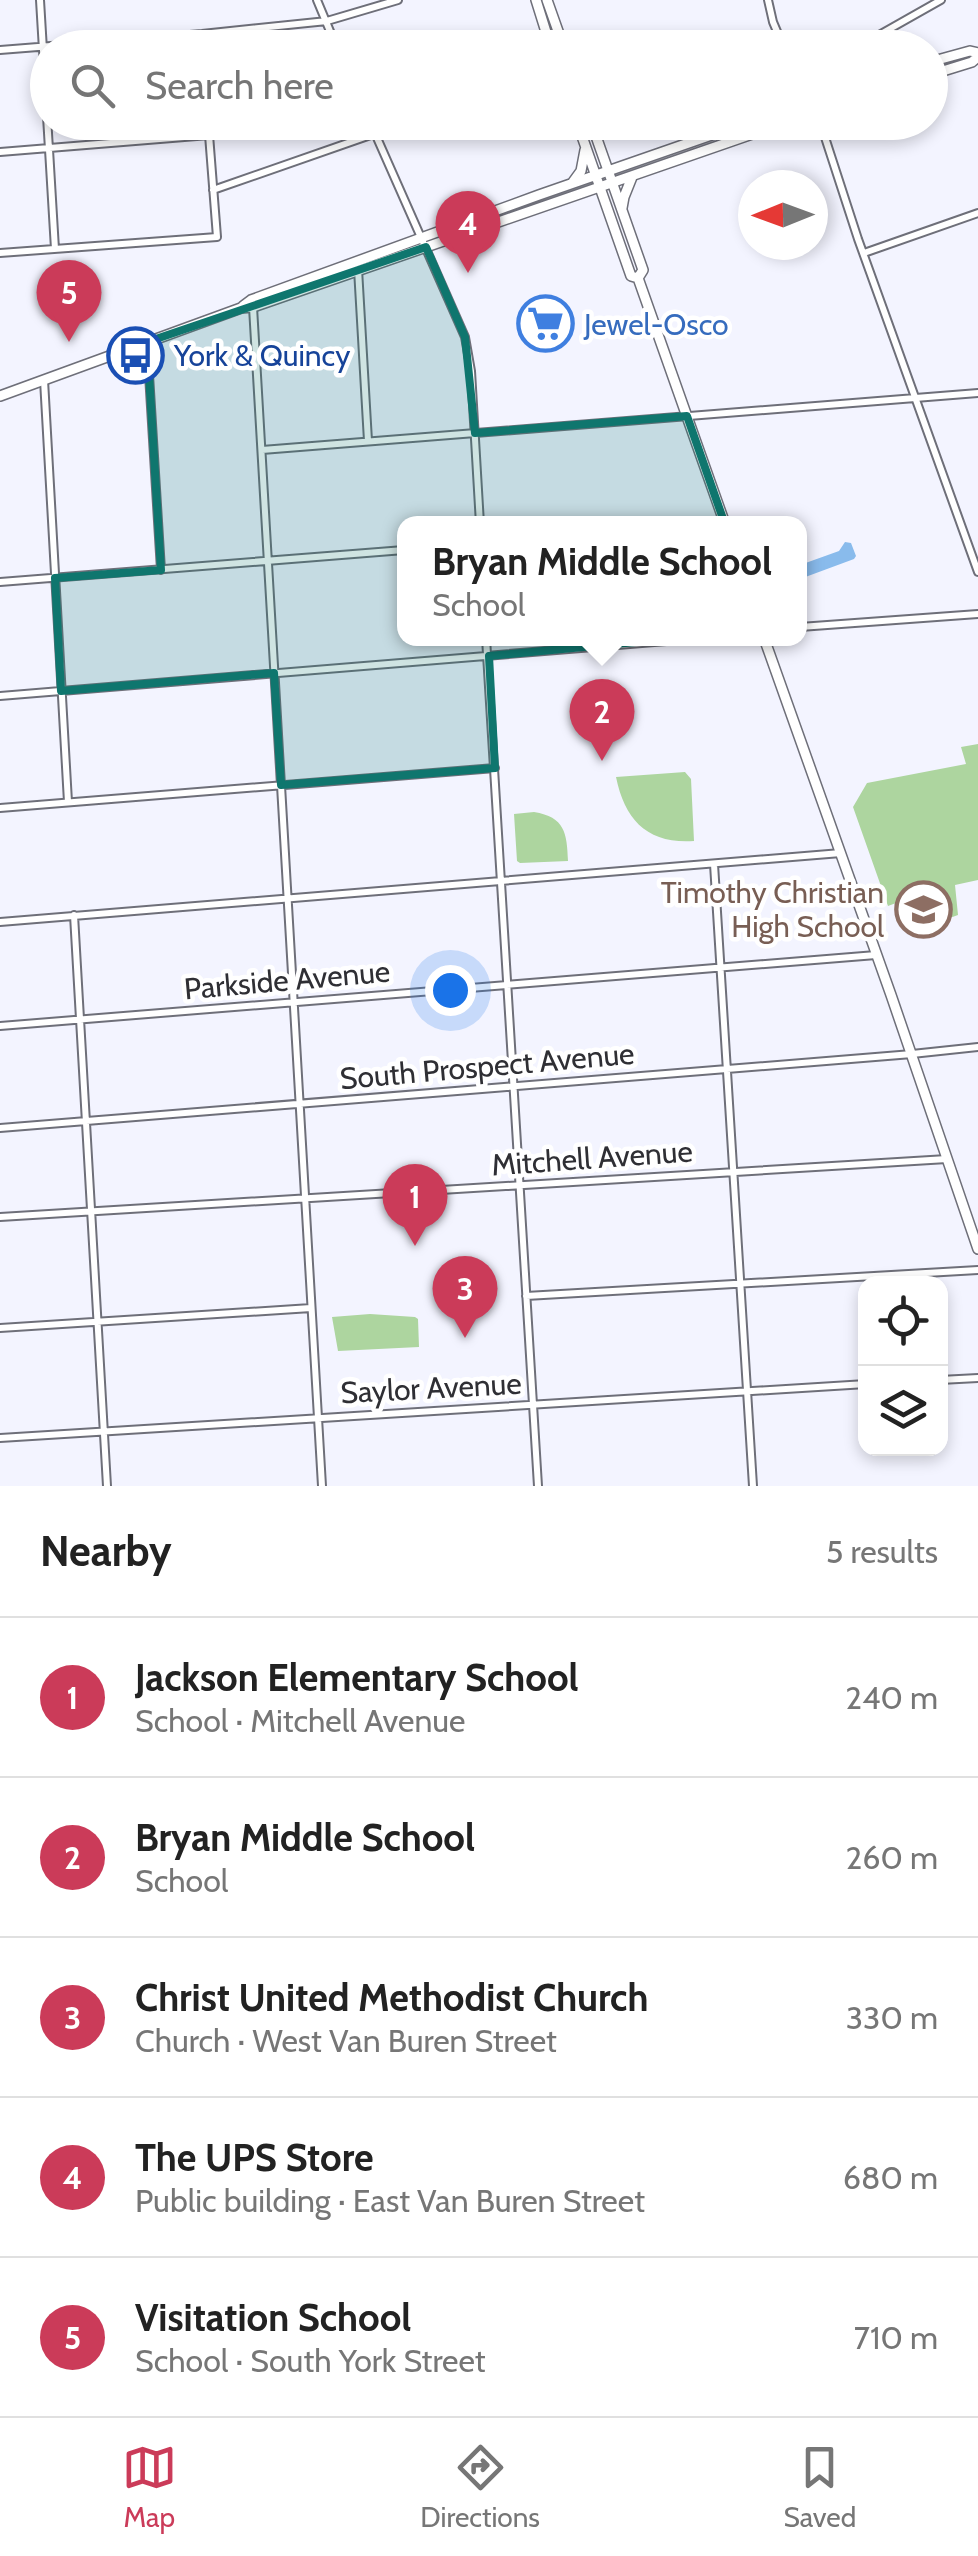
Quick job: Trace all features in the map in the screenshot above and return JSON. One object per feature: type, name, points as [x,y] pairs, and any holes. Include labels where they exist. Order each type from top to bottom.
[{"type":"main road","points":[[536,0],[545,30]]},
{"type":"main road","points":[[546,0],[557,30]]},
{"type":"main road","points":[[948,57],[970,50],[978,55],[972,62],[948,69]]},
{"type":"main road","points":[[583,140],[631,276],[638,278]]},
{"type":"main road","points":[[597,140],[643,270],[638,278]]},
{"type":"main road","points":[[0,396],[358,269],[571,184],[696,140]]},
{"type":"main road","points":[[241,308],[250,300],[736,140]]},
{"type":"main road","points":[[571,184],[581,171],[586,148]]},
{"type":"main road","points":[[622,211],[632,177]]},
{"type":"main road","points":[[638,278],[722,516]]},
{"type":"main road","points":[[767,646],[978,1249]]},
{"type":"street","points":[[40,0],[42,30]]},
{"type":"street","points":[[317,0],[330,30]]},
{"type":"street","points":[[264,30],[327,22],[398,0]]},
{"type":"street","points":[[768,0],[777,30]]},
{"type":"street","points":[[887,30],[928,4],[942,0]]},
{"type":"street","points":[[0,50],[30,47]]},
{"type":"street","points":[[49,140],[55,248]]},
{"type":"street","points":[[0,152],[142,140]]},
{"type":"street","points":[[0,253],[216,236],[209,140]]},
{"type":"street","points":[[214,190],[359,140]]},
{"type":"street","points":[[379,140],[465,337],[472,371],[480,516]]},
{"type":"street","points":[[826,140],[978,572]]},
{"type":"street","points":[[864,253],[978,214]]},
{"type":"street","points":[[358,269],[368,441]]},
{"type":"street","points":[[253,307],[322,1486]]},
{"type":"street","points":[[147,342],[161,570]]},
{"type":"street","points":[[44,380],[68,802]]},
{"type":"street","points":[[262,450],[978,393]]},
{"type":"street","points":[[0,582],[397,551]]},
{"type":"street","points":[[807,626],[978,614]]},
{"type":"street","points":[[487,646],[538,1486]]},
{"type":"street","points":[[0,696],[607,646]]},
{"type":"street","points":[[0,808],[495,768]]},
{"type":"street","points":[[0,922],[842,853]]},
{"type":"street","points":[[714,864],[752,1486]]},
{"type":"street","points":[[74,916],[107,1486]]},
{"type":"street","name":"Parkside Avenue","points":[[0,1026],[876,955]]},
{"type":"street","name":"South Prospect Avenue","points":[[0,1128],[978,1047]]},
{"type":"street","name":"Mitchell Avenue","points":[[0,1217],[947,1159]]},
{"type":"street","points":[[526,1296],[978,1270]]},
{"type":"street","points":[[0,1328],[311,1308]]},
{"type":"street","points":[[948,1380],[978,1378]]},
{"type":"street","name":"Saylor Avenue","points":[[0,1438],[858,1384]]},
{"type":"highlighted area","points":[[426,247],[465,337],[475,433],[687,416],[762,630],[489,656],[495,768],[281,785],[274,673],[61,691],[55,578],[161,570],[147,342]]},
{"type":"green space","points":[[978,744],[978,880],[955,885],[958,915],[937,919],[926,914],[914,897],[919,894],[917,888],[910,890],[912,897],[888,906],[853,807],[867,783],[966,764],[961,747]]},
{"type":"green space","points":[[685,772],[691,779],[694,841],[651,834],[626,806],[616,777]]},
{"type":"green space","points":[[534,812],[558,822],[567,842],[568,861],[517,861],[514,814]]},
{"type":"green space","points":[[370,1314],[418,1319],[419,1347],[338,1351],[332,1317]]},
{"type":"water","points":[[845,542],[851,543],[856,556],[807,576],[807,562],[839,551]]},
{"type":"place","name":"The UPS Store","points":[[468,273]]},
{"type":"place","name":"Jewel-Osco","points":[[545,324]]},
{"type":"place","name":"Visitation School","points":[[69,342]]},
{"type":"place","name":"York & Quincy","points":[[135,355]]},
{"type":"place","name":"Bryan Middle School","points":[[602,761]]},
{"type":"place","name":"Timothy Christian High School","points":[[923,909]]},
{"type":"place","name":"Jackson Elementary School","points":[[415,1246]]},
{"type":"place","name":"Christ United Methodist Church","points":[[465,1338]]}]
